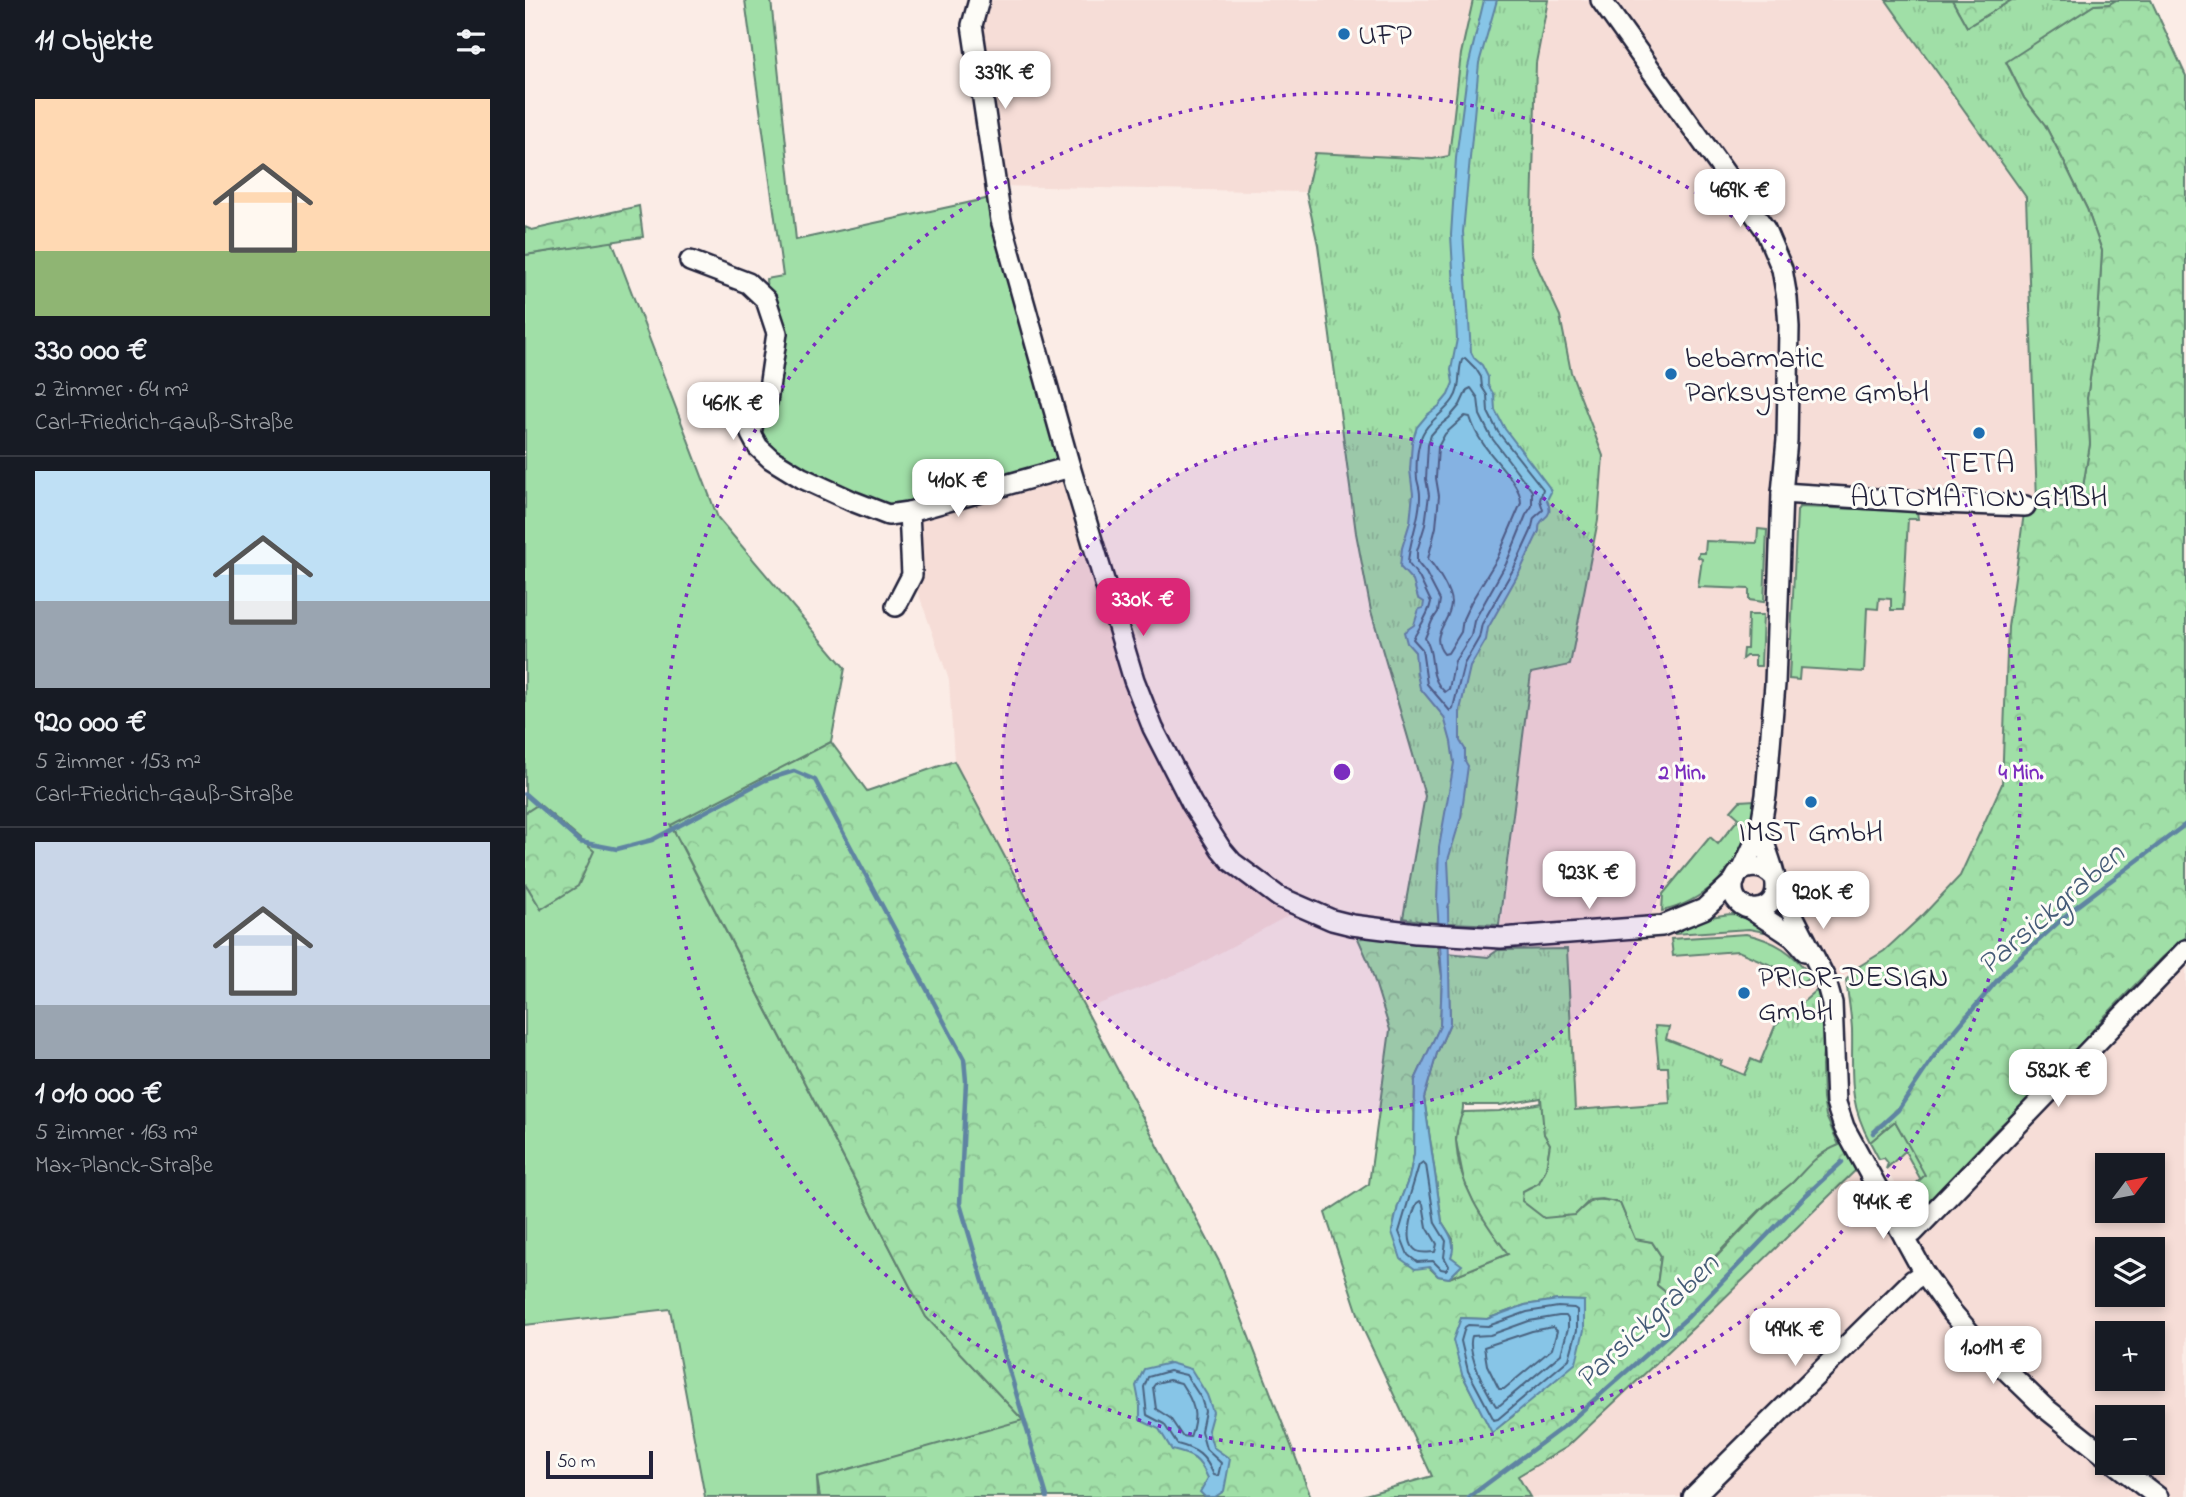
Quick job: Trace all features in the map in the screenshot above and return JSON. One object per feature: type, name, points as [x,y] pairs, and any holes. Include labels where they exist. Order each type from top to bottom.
[{"type":"street","points":[[979,0],[972,25],[1001,220],[1070,467],[1143,705],[1192,804],[1221,849],[1240,869],[1279,897],[1332,920],[1352,925],[1443,935],[1501,938],[1662,926],[1704,909],[1761,909],[1771,903],[1775,896],[1775,880],[1764,868],[1758,866],[1739,875],[1704,909]]},
{"type":"street","points":[[1601,0],[1765,229],[1782,269],[1789,327],[1787,440],[1782,493],[1775,684],[1766,795],[1760,831],[1733,886],[1735,898],[1793,937],[1819,968]]},
{"type":"street","points":[[690,261],[748,283],[766,300],[777,333],[767,402],[754,423],[751,434],[758,447],[771,459],[802,478],[888,515],[909,512],[1070,467]]},
{"type":"street","points":[[1782,493],[2025,506]]},
{"type":"street","points":[[897,606],[912,575],[909,512]]},
{"type":"street","points":[[1760,831],[1775,880],[1825,978],[1832,1003],[1836,1102],[1851,1141],[1924,1273],[1951,1311],[1982,1348],[2044,1407],[2095,1447]]},
{"type":"street","points":[[1905,1238],[1922,1224],[2186,950]]},
{"type":"street","points":[[1693,1497],[1913,1280],[1924,1273]]},
{"type":"street","points":[[2127,1475],[2146,1493]]},
{"type":"shaded area","points":[[979,0],[1473,0],[1461,54],[1449,156],[1433,159],[1315,153],[1306,192],[995,186]]},
{"type":"shaded area","points":[[1548,0],[1886,0],[2026,197],[2036,506],[2025,506],[2005,713],[2002,784],[1960,877],[1884,951],[1817,990],[1775,1026],[1760,1063],[1744,1076],[1720,1065],[1721,1061],[1666,1039],[1659,1067],[1668,1067],[1671,1103],[1575,1110],[1567,949],[1498,950],[1531,673],[1570,665],[1598,520],[1603,456],[1571,372],[1560,316],[1531,253],[1536,63]]},
{"type":"shaded area","points":[[1070,467],[1128,658],[1221,849],[1302,908],[1192,968],[1086,1009],[954,761],[949,680],[912,575],[909,512]]},
{"type":"shaded area","points":[[2186,949],[2186,1497],[1530,1497],[1518,1476],[1567,1447],[1863,1163],[1904,1238]]},
{"type":"shaded area","points":[[1905,1150],[1921,1180],[1902,1197],[1886,1169]]},
{"type":"green space","points":[[745,0],[771,0],[796,240],[995,197],[1070,467],[888,515],[758,447],[773,370],[766,279],[783,276]]},
{"type":"green space","points":[[1473,0],[1548,0],[1536,63],[1531,253],[1560,316],[1571,372],[1603,456],[1598,520],[1570,665],[1531,673],[1499,925],[1425,922],[1403,918],[1425,796],[1371,611],[1356,533],[1318,245],[1306,192],[1315,153],[1433,159],[1449,156],[1461,54]]},
{"type":"green space","points":[[1886,0],[1952,0],[1967,27],[2012,0],[2116,0],[2109,4],[2094,5],[2006,62],[2024,98],[2045,125],[2064,162],[2087,209],[2102,251],[2097,332],[2087,398],[2090,444],[2081,499],[2037,501],[2026,197]]},
{"type":"green space","points":[[1952,0],[2012,0],[1967,27]]},
{"type":"green space","points":[[2116,0],[2151,0],[2186,76],[2186,937],[2155,964],[2051,1078],[1996,1130],[1913,1218],[1902,1197],[1925,1175],[1895,1121],[1870,1142],[1854,1099],[1852,1029],[1846,980],[1858,967],[1884,951],[1960,876],[2002,784],[2008,627],[2025,506],[2081,509],[2084,499],[2081,499],[2090,444],[2087,398],[2097,332],[2102,251],[2087,209],[2064,162],[2045,125],[2024,98],[2006,61],[2094,5],[2109,4]]},
{"type":"green space","points":[[639,206],[643,237],[525,255],[525,227],[532,230]]},
{"type":"green space","points":[[612,241],[718,518],[845,668],[831,742],[671,826],[926,1317],[1024,1421],[817,1478],[818,1497],[705,1497],[670,1309],[525,1325],[525,883],[541,908],[539,804],[525,813],[525,255]]},
{"type":"green space","points":[[1799,507],[1917,511],[1918,519],[1908,519],[1903,610],[1891,610],[1891,599],[1879,598],[1878,609],[1867,608],[1864,672],[1800,668],[1799,680],[1789,679]]},
{"type":"green space","points":[[1758,529],[1767,530],[1764,602],[1749,600],[1749,589],[1698,587],[1702,559],[1698,557],[1699,553],[1705,553],[1706,541],[1757,543]]},
{"type":"green space","points":[[1748,615],[1763,615],[1761,666],[1755,666],[1755,656],[1742,659],[1743,649],[1747,649]]},
{"type":"green space","points":[[831,742],[867,791],[954,761],[1221,1265],[1311,1497],[820,1497],[817,1478],[1023,1420],[926,1317],[671,825]]},
{"type":"green space","points":[[1754,800],[1748,833],[1726,872],[1691,900],[1662,911],[1663,894],[1710,837],[1718,844],[1739,818],[1731,811],[1740,801]]},
{"type":"green space","points":[[539,804],[594,851],[578,886],[541,909],[525,883],[525,813]]},
{"type":"green space","points":[[1750,915],[1768,925],[1764,932],[1749,929],[1675,934],[1674,929],[1710,917]]},
{"type":"green space","points":[[1352,925],[1437,944],[1442,976],[1440,1027],[1415,1080],[1414,1154],[1392,1232],[1438,1276],[1449,1278],[1507,1254],[1479,1215],[1464,1181],[1456,1141],[1458,1121],[1464,1112],[1499,1111],[1542,1103],[1544,1134],[1550,1144],[1546,1169],[1539,1183],[1524,1191],[1575,1215],[1595,1200],[1620,1203],[1635,1238],[1652,1242],[1661,1256],[1657,1285],[1672,1297],[1703,1271],[1762,1209],[1822,1152],[1850,1139],[1863,1163],[1567,1447],[1518,1476],[1530,1497],[1358,1497],[1432,1476],[1363,1329],[1325,1213],[1369,1184],[1390,1030],[1369,963]],"holes":[[[1558,1300],[1584,1301],[1513,1416],[1492,1432],[1462,1374],[1461,1318],[1487,1319],[1525,1305]]]},
{"type":"green space","points":[[1746,934],[1783,949],[1811,977],[1797,986],[1785,971],[1738,951],[1673,956],[1671,939]]},
{"type":"green space","points":[[1567,949],[1575,1110],[1670,1103],[1668,1067],[1659,1067],[1655,1026],[1669,1027],[1666,1039],[1722,1061],[1720,1065],[1744,1075],[1751,1059],[1760,1063],[1775,1026],[1817,990],[1825,1020],[1823,1099],[1826,1116],[1839,1145],[1813,1161],[1672,1297],[1657,1285],[1661,1256],[1652,1242],[1635,1239],[1620,1203],[1602,1199],[1590,1200],[1575,1215],[1544,1218],[1522,1201],[1523,1191],[1539,1183],[1546,1169],[1550,1144],[1544,1134],[1541,1098],[1500,1105],[1463,1105],[1456,1136],[1461,1172],[1481,1215],[1508,1254],[1449,1278],[1461,1265],[1451,1257],[1453,1239],[1442,1222],[1424,1098],[1437,1053],[1450,1023],[1448,953],[1488,957],[1498,950]]},
{"type":"green space","points":[[1895,1121],[1926,1175],[1921,1180],[1905,1151],[1886,1169],[1888,1163],[1884,1158],[1879,1159],[1870,1142]]},
{"type":"water","points":[[1484,0],[1497,0],[1479,63],[1463,232],[1471,352],[1488,377],[1488,385],[1494,395],[1495,410],[1505,429],[1551,492],[1547,500],[1548,515],[1541,522],[1520,571],[1470,667],[1460,710],[1460,741],[1465,749],[1468,766],[1461,817],[1448,860],[1450,1023],[1437,1053],[1424,1098],[1442,1222],[1453,1243],[1451,1257],[1462,1265],[1449,1278],[1438,1276],[1430,1267],[1415,1269],[1401,1259],[1392,1232],[1414,1154],[1415,1080],[1440,1026],[1442,976],[1437,901],[1439,847],[1454,763],[1444,717],[1420,688],[1415,652],[1407,643],[1404,632],[1414,625],[1424,602],[1418,598],[1413,581],[1400,567],[1413,494],[1410,470],[1412,442],[1417,427],[1448,395],[1453,383],[1451,370],[1457,339],[1451,235],[1456,158],[1468,67]]},
{"type":"water","points":[[1558,1300],[1584,1301],[1584,1330],[1576,1363],[1492,1433],[1462,1374],[1453,1340],[1461,1318],[1487,1319],[1525,1305]]},
{"type":"water","points":[[1170,1363],[1191,1369],[1207,1395],[1213,1412],[1208,1430],[1213,1447],[1230,1459],[1224,1491],[1215,1497],[1205,1497],[1200,1492],[1208,1478],[1202,1466],[1190,1456],[1172,1450],[1159,1429],[1140,1420],[1136,1386],[1144,1369]]},
{"type":"waterway","points":[[525,794],[580,842],[617,849],[652,840],[765,780],[794,771],[815,780],[964,1059],[966,1081],[960,1204],[1047,1497]]},
{"type":"waterway","name":"Parsickgraben","points":[[1873,1133],[1898,1110],[1937,1052],[2005,971],[2073,909],[2186,824]]},
{"type":"waterway","name":"Parsickgraben","points":[[1469,1497],[1567,1424],[1688,1317],[1805,1196],[1842,1162]]},
{"type":"place","name":"UFP","points":[[1344,34]]},
{"type":"place","name":"bebarmatic Parksysteme GmbH","points":[[1671,374]]},
{"type":"place","name":"TETA AUTOMATION GMBH","points":[[1979,433]]},
{"type":"place","name":"IMST GmbH","points":[[1811,802]]},
{"type":"place","name":"PRIOR-DESIGN GmbH","points":[[1744,993]]}]
